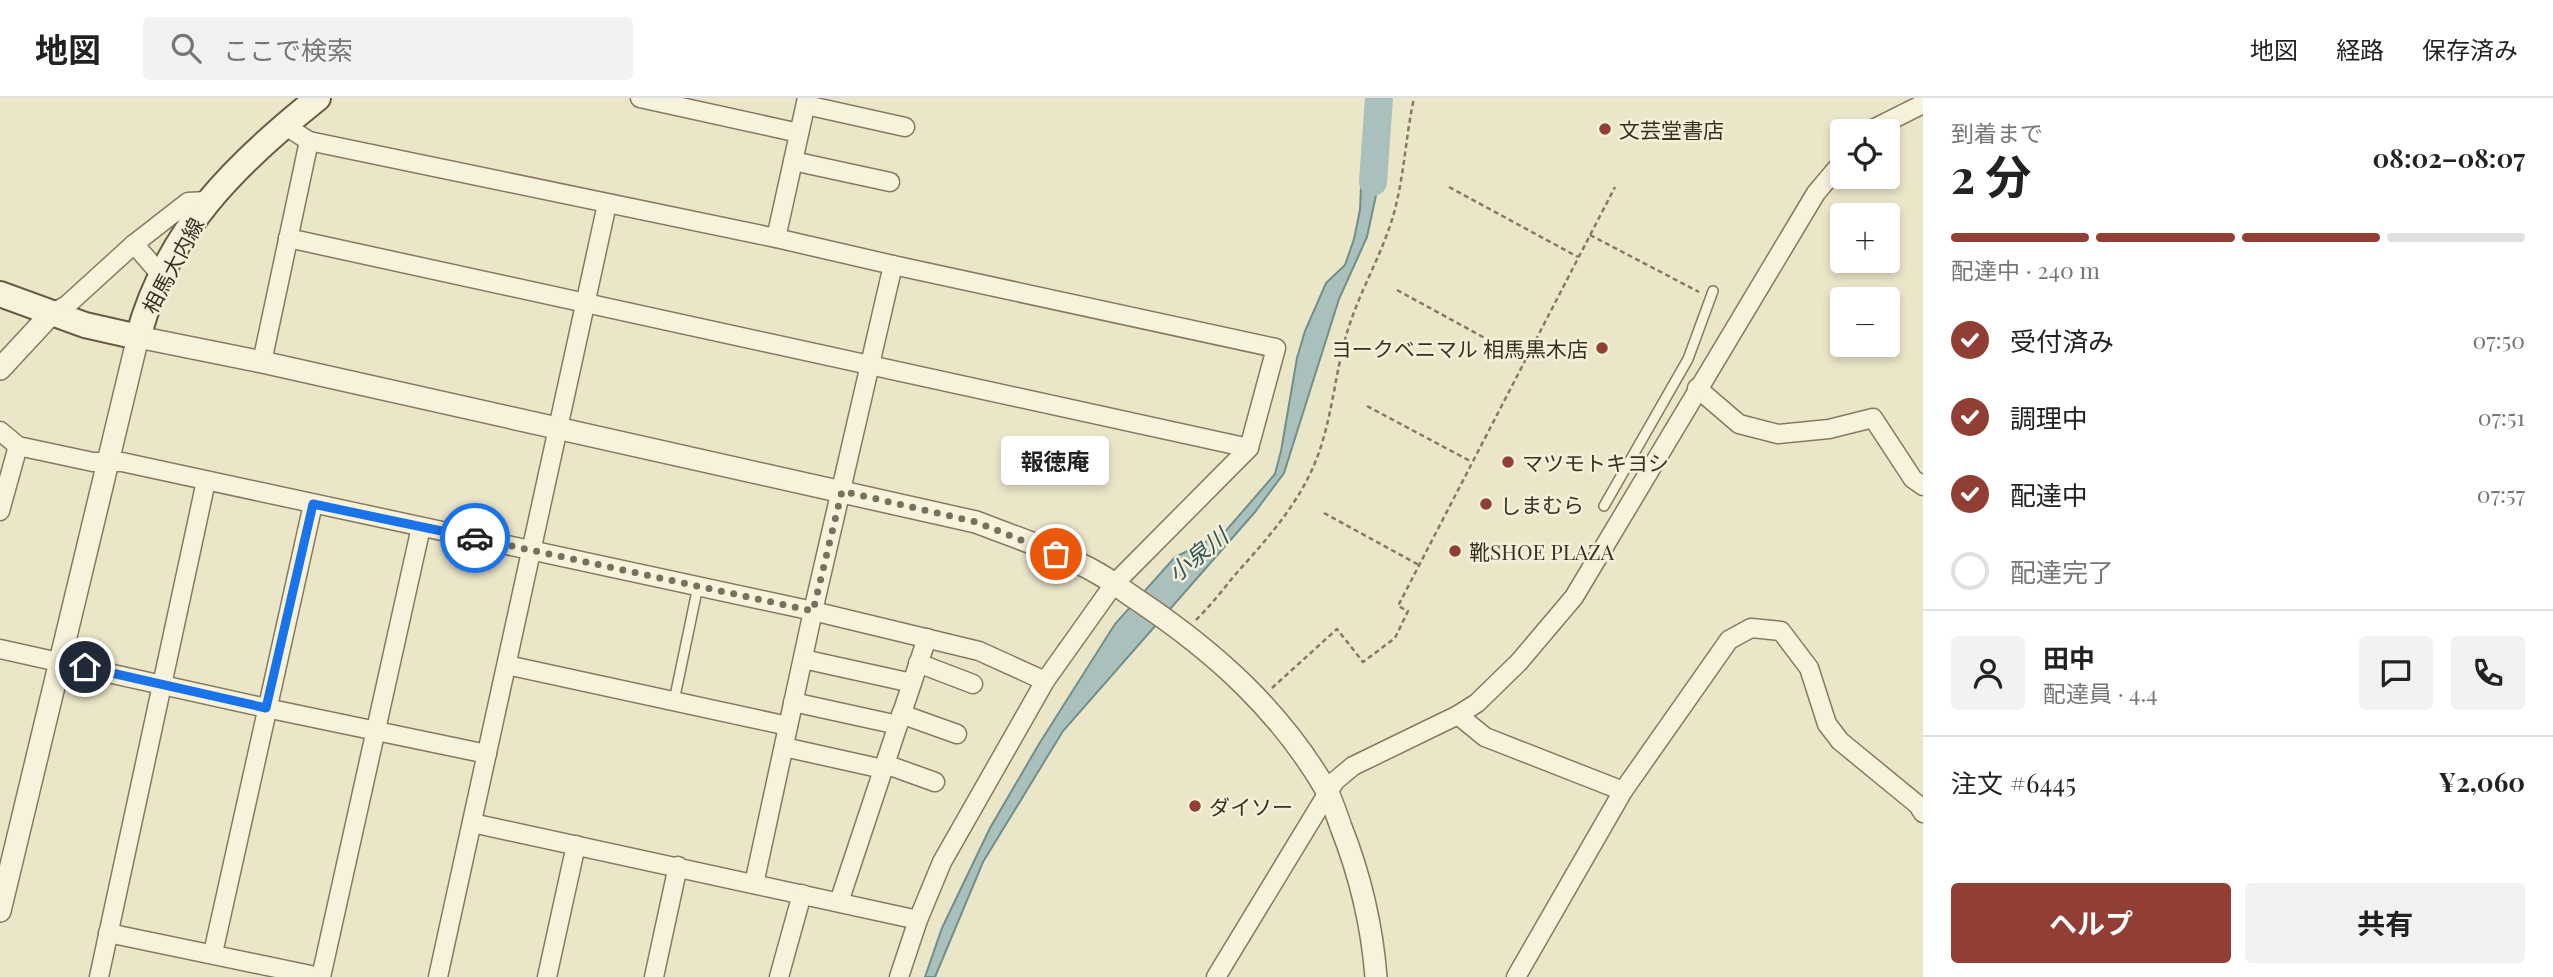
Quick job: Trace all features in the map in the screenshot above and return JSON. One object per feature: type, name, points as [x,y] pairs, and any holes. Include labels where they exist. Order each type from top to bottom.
[{"type":"main road","name":"相馬大内線","points":[[0,294],[51,314],[138,337],[145,311],[162,276],[181,239],[206,201],[234,170],[318,98]]},
{"type":"street","points":[[640,98],[799,133]]},
{"type":"street","points":[[776,238],[806,102],[905,127]]},
{"type":"street","points":[[1893,119],[1923,104]]},
{"type":"street","points":[[284,125],[309,141],[776,238],[1276,348],[1249,448],[1121,589],[1045,681],[942,862],[918,920],[899,977]]},
{"type":"street","points":[[262,362],[309,141]]},
{"type":"street","points":[[793,161],[890,182]]},
{"type":"street","points":[[1216,977],[1335,781],[1353,766],[1477,704],[1519,662],[1574,597],[1816,193],[1830,176]]},
{"type":"street","points":[[0,369],[51,314],[67,305],[134,244],[188,201],[206,201]]},
{"type":"street","points":[[439,977],[607,204]]},
{"type":"street","points":[[288,238],[1249,448]]},
{"type":"street","points":[[134,244],[162,276]]},
{"type":"street","points":[[754,884],[813,611],[893,265]]},
{"type":"street","points":[[0,911],[138,337],[262,362],[976,522],[1099,574],[1184,632],[1221,661],[1278,721],[1329,794],[1356,866],[1374,947],[1376,977]]},
{"type":"street","points":[[1698,388],[1739,425],[1778,434],[1829,429],[1873,418],[1920,480]]},
{"type":"street","points":[[0,431],[18,446],[93,462],[122,462],[813,611],[979,650],[1045,681]]},
{"type":"street","points":[[0,511],[18,446]]},
{"type":"street","points":[[99,977],[206,481]]},
{"type":"street","points":[[213,953],[313,504]]},
{"type":"street","points":[[108,933],[321,977],[421,527]]},
{"type":"street","points":[[1516,977],[1623,791],[1728,640],[1751,628],[1781,631],[1809,668],[1827,724],[1840,741],[1917,805],[1923,813]]},
{"type":"street","points":[[839,902],[927,638]]},
{"type":"street","points":[[0,649],[487,754]]},
{"type":"street","points":[[803,659],[912,683]]},
{"type":"street","points":[[918,663],[973,684]]},
{"type":"street","points":[[506,665],[788,726]]},
{"type":"street","points":[[793,702],[900,719],[957,734]]},
{"type":"street","points":[[1458,715],[1485,737],[1623,791]]},
{"type":"street","points":[[784,747],[884,766],[935,782]]},
{"type":"street","points":[[472,823],[918,920]]},
{"type":"street","points":[[547,977],[576,845]]},
{"type":"street","points":[[654,977],[678,866]]},
{"type":"street","points":[[779,977],[802,894]]},
{"type":"lane","points":[[1604,506],[1689,359],[1711,294]]},
{"type":"lane","points":[[674,701],[698,586]]},
{"type":"path","points":[[1184,632],[1217,599],[1281,521],[1303,487],[1319,454],[1349,327],[1391,222],[1401,180],[1406,133],[1414,98]]},
{"type":"path","points":[[1449,187],[1579,258]]},
{"type":"path","points":[[1270,690],[1337,629],[1363,662],[1395,638],[1408,611],[1398,606],[1615,187]]},
{"type":"path","points":[[1591,234],[1711,294]]},
{"type":"path","points":[[1397,290],[1525,360]]},
{"type":"path","points":[[1367,406],[1473,462]]},
{"type":"path","points":[[1324,513],[1419,565]]},
{"type":"water","points":[[1363,140],[1386,149],[1367,237],[1339,299],[1284,473],[1255,512],[1063,731],[983,862],[935,977],[925,977],[942,928],[990,828],[1039,744],[1115,624],[1175,557],[1224,533],[1275,474],[1297,358],[1305,331],[1326,283],[1345,265],[1354,239],[1360,210]]},
{"type":"waterway","name":"小泉川","points":[[1373,182],[1379,98]]},
{"type":"way so far","points":[[475,538],[813,611],[842,491],[976,522],[1056,554]]},
{"type":"place","name":"文芸堂書店","points":[[1605,129]]},
{"type":"place","name":"ヨークベニマル 相馬黒木店","points":[[1602,348]]},
{"type":"place","name":"マツモトキヨシ","points":[[1508,462]]},
{"type":"place","name":"しまむら","points":[[1486,504]]},
{"type":"place","name":"靴SHOE PLAZA","points":[[1455,551]]},
{"type":"place","name":"報徳庵","points":[[1056,554]]},
{"type":"place","name":"ダイソー","points":[[1195,806]]},
{"type":"route","points":[[85,667],[266,708],[313,504],[475,538]]}]
